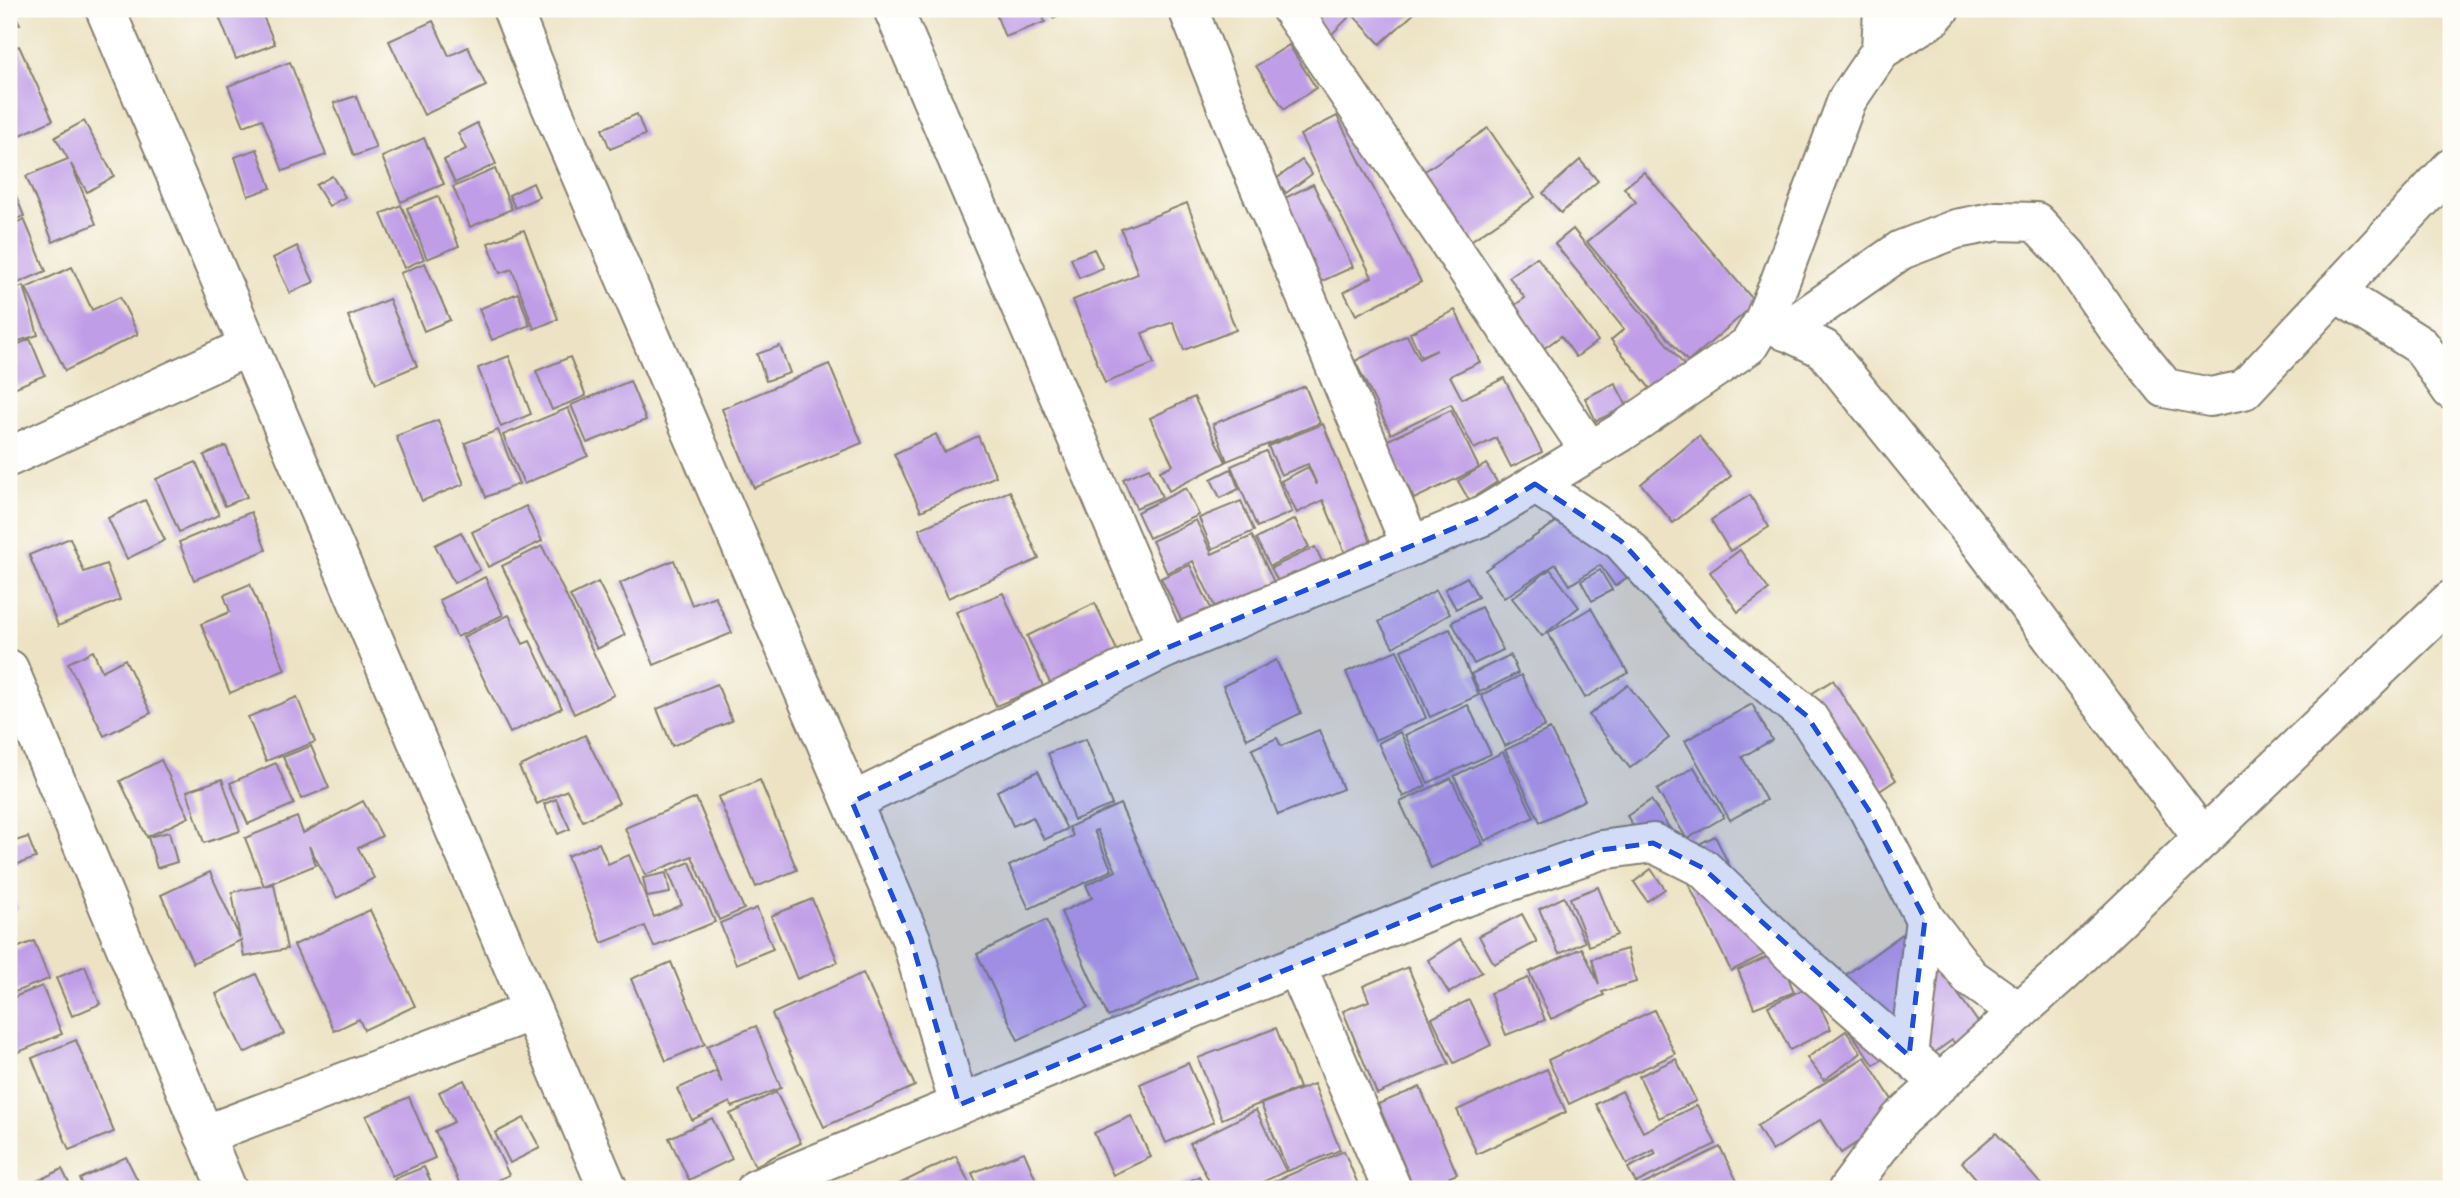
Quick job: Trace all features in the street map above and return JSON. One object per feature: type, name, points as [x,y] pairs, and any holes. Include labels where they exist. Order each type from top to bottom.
[{"type":"street","points":[[105,9],[608,1189]]},
{"type":"street","points":[[512,9],[550,104],[911,939],[959,1105]]},
{"type":"street","points":[[893,9],[1167,648]]},
{"type":"street","points":[[1188,9],[1249,162],[1411,546]]},
{"type":"street","points":[[1291,9],[1590,451]]},
{"type":"street","points":[[1881,50],[1883,9]]},
{"type":"street","points":[[1774,326],[1847,100],[1881,50],[1932,18],[1940,9]]},
{"type":"street","points":[[852,803],[1167,648],[1483,516],[1590,451],[1774,326],[1901,250],[1955,229],[1998,221],[2036,222],[2068,256],[2119,331],[2165,388],[2210,397],[2244,390],[2451,169]]},
{"type":"street","points":[[2335,292],[2421,346],[2451,390]]},
{"type":"street","points":[[1774,326],[1824,349],[1980,542],[2203,838]]},
{"type":"street","points":[[9,457],[249,346]]},
{"type":"street","points":[[1535,484],[1620,541],[1701,629],[1807,716],[1868,809],[1925,919],[1970,977],[2019,1012]]},
{"type":"street","points":[[1847,1189],[1900,1119],[2019,1012],[2451,600]]},
{"type":"street","points":[[9,669],[227,1189]]},
{"type":"street","points":[[756,1189],[1445,904],[1601,850],[1653,843],[1703,868],[1794,956],[1940,1083]]},
{"type":"street","points":[[1909,1056],[1925,919]]},
{"type":"street","points":[[1296,965],[1392,1189]]},
{"type":"street","points":[[204,1135],[532,1011]]},
{"type":"highlighted area","points":[[1535,484],[1621,541],[1701,629],[1807,716],[1868,809],[1925,919],[1909,1056],[1703,868],[1653,843],[1601,850],[1445,904],[959,1105],[911,939],[852,802],[1167,648],[1483,516]]},
{"type":"building","points":[[9,9],[12,9],[20,24],[9,29]]},
{"type":"building","points":[[216,9],[260,9],[275,44],[236,59]]},
{"type":"building","points":[[994,9],[1040,9],[1045,22],[1005,37]]},
{"type":"building","points":[[1048,9],[1072,9],[1053,18]]},
{"type":"building","points":[[1310,9],[1419,9],[1380,44],[1352,14],[1329,37]]},
{"type":"building","points":[[433,21],[449,56],[468,47],[486,86],[424,115],[389,41]]},
{"type":"building","points":[[1289,45],[1316,88],[1284,109],[1256,66]]},
{"type":"building","points":[[19,46],[53,120],[10,140],[9,51]]},
{"type":"building","points":[[290,62],[326,155],[283,171],[262,119],[244,126],[228,86]]},
{"type":"building","points":[[356,96],[376,148],[354,156],[334,103]]},
{"type":"building","points":[[637,114],[645,135],[610,149],[602,129]]},
{"type":"building","points":[[1337,116],[1421,282],[1356,315],[1344,292],[1372,277],[1300,135]]},
{"type":"building","points":[[84,121],[114,176],[87,192],[71,164],[96,224],[53,242],[26,176],[68,159],[55,137]]},
{"type":"building","points":[[477,123],[496,164],[455,183],[444,160],[466,149],[458,133]]},
{"type":"building","points":[[1488,128],[1535,197],[1466,244],[1419,175]]},
{"type":"building","points":[[424,138],[444,184],[401,202],[382,157]]},
{"type":"building","points":[[257,149],[271,188],[248,196],[235,157]]},
{"type":"building","points":[[1302,160],[1312,174],[1286,193],[1276,179]]},
{"type":"building","points":[[1580,160],[1598,181],[1561,213],[1543,193]]},
{"type":"building","points":[[495,169],[512,209],[470,227],[453,187]]},
{"type":"building","points":[[1644,172],[1756,303],[1688,362],[1587,242],[1636,202],[1624,188]]},
{"type":"building","points":[[332,176],[345,197],[329,206],[316,185]]},
{"type":"building","points":[[9,179],[24,216],[9,222]]},
{"type":"building","points":[[533,183],[539,197],[515,208],[509,195]]},
{"type":"building","points":[[1313,184],[1353,267],[1318,283],[1279,201]]},
{"type":"building","points":[[438,196],[459,246],[427,259],[407,208]]},
{"type":"building","points":[[1187,203],[1236,330],[1184,350],[1173,322],[1142,333],[1154,364],[1105,383],[1073,300],[1138,274],[1121,229]]},
{"type":"building","points":[[401,205],[424,259],[404,268],[381,214]]},
{"type":"building","points":[[24,219],[46,271],[16,284],[9,267],[9,226]]},
{"type":"building","points":[[1573,229],[1689,371],[1657,397],[1611,340],[1624,329],[1555,244]]},
{"type":"building","points":[[524,230],[558,319],[534,329],[512,269],[500,273],[488,243]]},
{"type":"building","points":[[297,246],[314,282],[290,293],[273,258]]},
{"type":"building","points":[[1094,249],[1103,268],[1079,278],[1071,258]]},
{"type":"building","points":[[1537,257],[1598,341],[1576,357],[1561,336],[1539,352],[1508,310],[1525,298],[1509,277]]},
{"type":"building","points":[[425,263],[450,320],[424,331],[400,273]]},
{"type":"building","points":[[72,267],[92,310],[120,297],[138,334],[65,371],[26,288]]},
{"type":"building","points":[[24,286],[38,335],[15,342],[9,322],[9,291]]},
{"type":"building","points":[[518,293],[530,325],[492,340],[479,309]]},
{"type":"building","points":[[389,299],[417,366],[376,383],[348,316]]},
{"type":"building","points":[[1455,310],[1480,362],[1450,376],[1462,399],[1504,378],[1542,452],[1511,467],[1496,438],[1474,449],[1451,404],[1391,434],[1355,361],[1407,335],[1419,359],[1437,350],[1421,357],[1410,333]]},
{"type":"building","points":[[30,339],[45,375],[9,390],[9,348]]},
{"type":"building","points":[[780,346],[790,373],[766,381],[757,354]]},
{"type":"building","points":[[509,356],[531,414],[501,427],[478,368]]},
{"type":"building","points":[[570,357],[586,396],[552,410],[536,371]]},
{"type":"building","points":[[829,364],[862,443],[754,488],[722,409]]},
{"type":"building","points":[[630,381],[646,420],[587,443],[571,405]]},
{"type":"building","points":[[1615,383],[1627,406],[1596,421],[1585,398]]},
{"type":"building","points":[[1305,386],[1320,423],[1227,461],[1213,424]]},
{"type":"building","points":[[1194,397],[1226,462],[1169,491],[1160,471],[1173,465],[1150,418]]},
{"type":"building","points":[[568,408],[588,456],[524,484],[503,435]]},
{"type":"building","points":[[1451,410],[1479,468],[1414,499],[1386,441]]},
{"type":"building","points":[[438,420],[464,484],[422,501],[396,436]]},
{"type":"building","points":[[1323,424],[1376,554],[1350,565],[1323,500],[1297,513],[1281,481],[1308,467],[1317,485],[1308,464],[1281,475],[1268,446]]},
{"type":"building","points":[[498,430],[519,484],[486,497],[465,443]]},
{"type":"building","points":[[936,434],[944,452],[978,436],[996,476],[921,511],[894,454]]},
{"type":"building","points":[[1699,436],[1731,476],[1673,523],[1641,484]]},
{"type":"building","points":[[226,446],[247,497],[225,506],[204,455]]},
{"type":"building","points":[[1266,451],[1292,512],[1257,527],[1231,466]]},
{"type":"building","points":[[196,462],[219,515],[179,532],[156,479]]},
{"type":"building","points":[[1486,464],[1497,482],[1469,500],[1458,481]]},
{"type":"building","points":[[1149,468],[1162,497],[1136,508],[1123,479]]},
{"type":"building","points":[[1231,469],[1239,489],[1220,498],[1211,479]]},
{"type":"building","points":[[1186,488],[1199,515],[1149,538],[1137,512]]},
{"type":"building","points":[[1010,491],[1039,559],[948,598],[919,529]]},
{"type":"building","points":[[1750,495],[1769,527],[1730,551],[1711,520]]},
{"type":"building","points":[[145,500],[165,540],[127,559],[108,518]]},
{"type":"building","points":[[1241,501],[1254,531],[1212,549],[1199,518]]},
{"type":"building","points":[[1587,501],[1635,572],[1615,586],[1600,565],[1570,585],[1556,564],[1504,598],[1485,570]]},
{"type":"building","points":[[526,506],[542,541],[488,567],[472,532]]},
{"type":"building","points":[[251,512],[266,550],[194,580],[179,542]]},
{"type":"building","points":[[1295,519],[1309,547],[1270,566],[1256,539]]},
{"type":"building","points":[[1196,520],[1212,554],[1252,536],[1281,597],[1223,624],[1193,561],[1167,573],[1152,541]]},
{"type":"building","points":[[461,532],[480,570],[454,583],[435,545]]},
{"type":"building","points":[[70,538],[84,572],[106,564],[120,600],[58,626],[29,555]]},
{"type":"building","points":[[542,546],[614,695],[574,714],[502,566]]},
{"type":"building","points":[[1315,547],[1328,573],[1285,595],[1271,568]]},
{"type":"building","points":[[1740,550],[1769,590],[1738,612],[1710,572]]},
{"type":"building","points":[[674,560],[692,605],[715,596],[732,633],[654,665],[620,583]]},
{"type":"building","points":[[1190,565],[1218,623],[1189,636],[1161,578]]},
{"type":"building","points":[[1550,569],[1579,607],[1542,636],[1512,598]]},
{"type":"building","points":[[1600,570],[1612,590],[1592,601],[1581,581]]},
{"type":"building","points":[[485,577],[503,615],[457,637],[439,600]]},
{"type":"building","points":[[1467,577],[1478,597],[1456,609],[1445,589]]},
{"type":"building","points":[[598,582],[625,635],[597,649],[570,596]]},
{"type":"building","points":[[250,584],[285,670],[230,693],[201,624],[230,612],[224,595]]},
{"type":"building","points":[[1436,590],[1450,614],[1393,647],[1379,622]]},
{"type":"building","points":[[1003,593],[1043,686],[996,706],[956,612]]},
{"type":"building","points":[[1095,603],[1122,661],[1055,693],[1027,636]]},
{"type":"building","points":[[1481,607],[1503,650],[1474,664],[1452,622]]},
{"type":"building","points":[[1591,608],[1628,673],[1585,698],[1548,633]]},
{"type":"building","points":[[509,615],[523,644],[530,641],[562,708],[510,733],[463,637]]},
{"type":"building","points":[[1450,629],[1479,695],[1430,717],[1401,650]]},
{"type":"building","points":[[1397,650],[1426,718],[1375,740],[1346,672]]},
{"type":"building","points":[[93,651],[102,671],[125,659],[151,713],[104,736],[68,663]]},
{"type":"building","points":[[1510,655],[1518,673],[1480,692],[1471,674]]},
{"type":"building","points":[[1276,660],[1301,713],[1247,739],[1223,686]]},
{"type":"building","points":[[1521,675],[1545,726],[1505,746],[1481,695]]},
{"type":"building","points":[[1833,680],[1896,780],[1872,796],[1808,696]]},
{"type":"building","points":[[717,684],[732,721],[672,746],[657,709]]},
{"type":"building","points":[[1628,685],[1669,738],[1630,768],[1589,715]]},
{"type":"building","points":[[297,697],[315,742],[266,761],[248,717]]},
{"type":"building","points":[[1752,704],[1772,740],[1742,757],[1766,800],[1730,820],[1685,741]]},
{"type":"building","points":[[1468,705],[1491,754],[1428,783],[1405,735]]},
{"type":"building","points":[[1550,729],[1585,800],[1540,822],[1505,750]]},
{"type":"building","points":[[1319,730],[1343,789],[1278,815],[1252,749],[1277,738],[1281,746]]},
{"type":"building","points":[[1400,732],[1426,786],[1403,797],[1378,743]]},
{"type":"building","points":[[585,735],[619,803],[583,821],[567,790],[537,804],[519,767]]},
{"type":"building","points":[[1086,739],[1112,805],[1074,820],[1048,753]]},
{"type":"building","points":[[311,746],[329,788],[301,799],[283,757]]},
{"type":"building","points":[[1503,752],[1534,817],[1485,841],[1454,776]]},
{"type":"building","points":[[161,760],[189,817],[147,837],[120,781]]},
{"type":"building","points":[[276,763],[294,804],[248,824],[230,783]]},
{"type":"building","points":[[1694,767],[1724,817],[1687,839],[1657,790]]},
{"type":"building","points":[[1038,771],[1067,829],[1044,840],[1033,817],[1013,826],[997,791]]},
{"type":"building","points":[[1451,778],[1483,844],[1431,868],[1400,802]]},
{"type":"building","points":[[222,779],[240,831],[204,843],[187,791]]},
{"type":"building","points":[[760,780],[797,870],[756,887],[718,797]]},
{"type":"building","points":[[696,798],[744,909],[719,920],[692,856],[645,875],[625,828]]},
{"type":"building","points":[[556,799],[570,829],[558,834],[544,804]]},
{"type":"building","points":[[1651,800],[1682,847],[1658,863],[1627,816]]},
{"type":"building","points":[[363,801],[382,836],[358,848],[374,878],[337,898],[309,846],[316,865],[264,886],[245,838],[297,817],[303,833]]},
{"type":"building","points":[[1120,804],[1197,978],[1108,1017],[1061,912],[1092,898],[1086,885],[1116,871],[1097,830],[1094,831],[1112,870],[1029,909],[1009,866],[1073,836],[1069,827]]},
{"type":"building","points":[[169,832],[177,862],[157,868],[148,837]]},
{"type":"building","points":[[1715,836],[1771,951],[1731,971],[1675,856]]},
{"type":"building","points":[[28,837],[36,858],[9,867],[9,843]]},
{"type":"building","points":[[599,843],[608,864],[629,855],[654,917],[682,905],[668,871],[690,862],[715,922],[654,947],[645,926],[602,943],[567,856]]},
{"type":"building","points":[[1651,869],[1665,889],[1647,901],[1634,882]]},
{"type":"building","points":[[210,872],[240,938],[232,892],[274,884],[287,949],[244,957],[241,940],[193,963],[161,895]]},
{"type":"building","points":[[666,873],[670,893],[647,897],[643,878]]},
{"type":"building","points":[[9,887],[18,908],[9,912]]},
{"type":"building","points":[[1598,887],[1617,935],[1589,946],[1570,898]]},
{"type":"building","points":[[1564,897],[1585,942],[1559,954],[1539,909]]},
{"type":"building","points":[[812,899],[838,962],[797,979],[771,916]]},
{"type":"building","points":[[757,908],[773,949],[736,964],[720,923]]},
{"type":"building","points":[[370,910],[415,1006],[364,1030],[359,1019],[334,1031],[294,945]]},
{"type":"building","points":[[1522,914],[1537,942],[1494,964],[1479,936]]},
{"type":"building","points":[[1046,920],[1088,1007],[1018,1040],[977,954]]},
{"type":"building","points":[[1911,928],[1985,1032],[1960,1050],[1952,1040],[1905,1074],[1890,1054],[1874,1065],[1822,992]]},
{"type":"building","points":[[1460,939],[1482,972],[1449,993],[1428,960]]},
{"type":"building","points":[[34,941],[49,979],[9,994],[9,951]]},
{"type":"building","points":[[1582,948],[1599,984],[1592,959],[1627,949],[1636,982],[1602,992],[1604,995],[1551,1019],[1529,972]]},
{"type":"building","points":[[1778,952],[1794,992],[1754,1008],[1738,970]]},
{"type":"building","points":[[671,962],[705,1044],[666,1061],[631,979]]},
{"type":"building","points":[[85,966],[100,1004],[72,1016],[56,978]]},
{"type":"building","points":[[1408,967],[1449,1064],[1377,1094],[1343,1011],[1369,1001],[1363,986]]},
{"type":"building","points":[[863,973],[915,1086],[824,1127],[772,1014]]},
{"type":"building","points":[[256,974],[284,1034],[244,1053],[216,994]]},
{"type":"building","points":[[1528,978],[1545,1020],[1506,1035],[1490,993]]},
{"type":"building","points":[[42,986],[62,1034],[9,1056],[9,999]]},
{"type":"building","points":[[1810,986],[1831,1029],[1790,1050],[1768,1006]]},
{"type":"building","points":[[1469,1000],[1491,1045],[1454,1063],[1432,1018]]},
{"type":"building","points":[[1654,1010],[1675,1054],[1569,1104],[1548,1060]]},
{"type":"building","points":[[756,1026],[781,1088],[732,1107],[730,1102],[692,1120],[677,1089],[716,1071],[722,1083],[707,1046]]},
{"type":"building","points":[[1276,1028],[1299,1088],[1222,1119],[1198,1058]]},
{"type":"building","points":[[1846,1031],[1861,1053],[1824,1080],[1807,1058]]},
{"type":"building","points":[[76,1040],[114,1132],[69,1150],[32,1058]]},
{"type":"building","points":[[1865,1057],[1901,1114],[1841,1153],[1820,1120],[1772,1151],[1757,1126]]},
{"type":"building","points":[[1676,1059],[1696,1101],[1659,1118],[1639,1076]]},
{"type":"building","points":[[1188,1063],[1214,1122],[1166,1143],[1140,1084]]},
{"type":"building","points":[[1547,1069],[1566,1112],[1477,1154],[1457,1110]]},
{"type":"building","points":[[464,1080],[509,1175],[478,1189],[462,1189],[435,1131],[454,1122],[439,1092]]},
{"type":"building","points":[[1314,1084],[1340,1150],[1288,1171],[1261,1104]]},
{"type":"building","points":[[1420,1087],[1457,1174],[1422,1189],[1414,1189],[1378,1104]]},
{"type":"building","points":[[1622,1091],[1643,1132],[1697,1105],[1716,1144],[1636,1183],[1628,1168],[1656,1154],[1654,1150],[1627,1164],[1596,1104]]},
{"type":"building","points":[[776,1092],[801,1143],[755,1166],[730,1114]]},
{"type":"building","points":[[409,1097],[435,1158],[392,1176],[366,1116]]},
{"type":"building","points":[[1256,1110],[1286,1171],[1248,1189],[1213,1189],[1190,1143]]},
{"type":"building","points":[[1131,1116],[1151,1157],[1113,1175],[1094,1133]]},
{"type":"building","points":[[524,1118],[540,1148],[510,1163],[495,1133]]},
{"type":"building","points":[[712,1118],[732,1159],[689,1180],[669,1138]]},
{"type":"building","points":[[1996,1133],[2045,1189],[1985,1189],[1962,1162]]},
{"type":"building","points":[[1720,1147],[1737,1181],[1720,1189],[1634,1189]]},
{"type":"building","points":[[1344,1151],[1360,1189],[1259,1189],[1266,1185]]},
{"type":"building","points":[[1024,1152],[1040,1189],[979,1189],[972,1173]]},
{"type":"building","points":[[956,1156],[972,1189],[889,1189]]},
{"type":"building","points":[[126,1157],[142,1189],[85,1189],[80,1179]]},
{"type":"building","points":[[424,1167],[434,1189],[398,1189],[394,1179]]},
{"type":"building","points":[[62,1169],[72,1189],[39,1189],[35,1182]]},
{"type":"building","points":[[1199,1176],[1205,1189],[1173,1189]]}]
